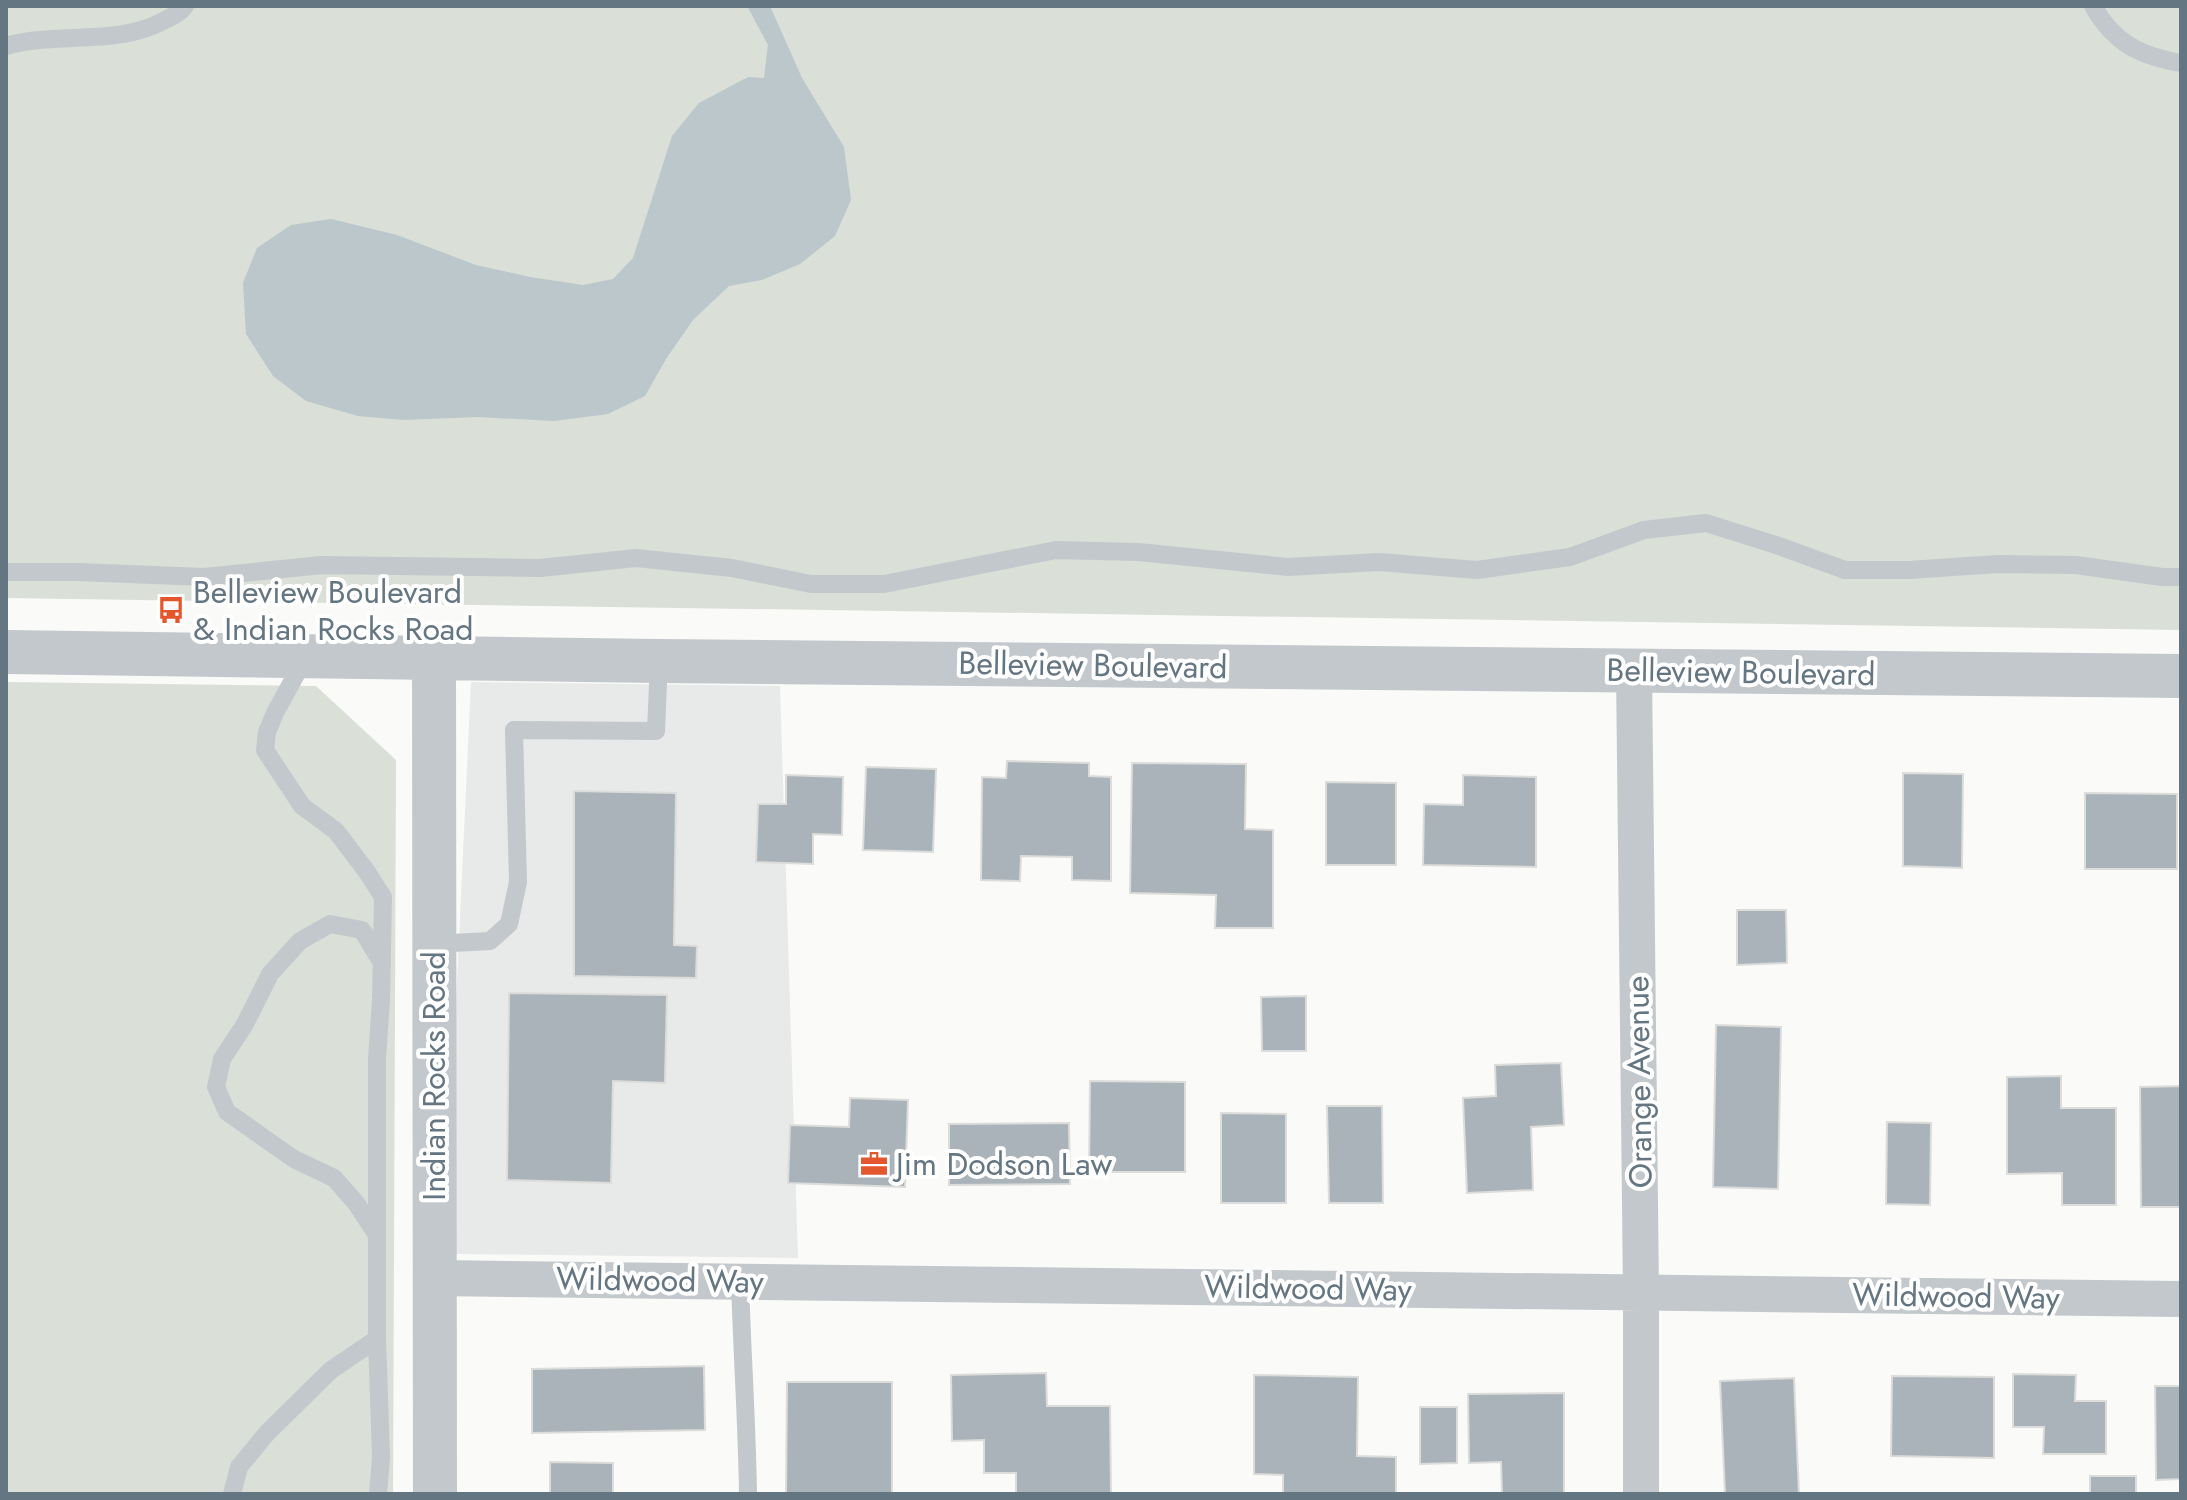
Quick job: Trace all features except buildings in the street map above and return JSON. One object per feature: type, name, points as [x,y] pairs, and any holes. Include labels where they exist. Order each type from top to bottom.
[{"type":"street","name":"Belleview Boulevard","points":[[6,652],[2181,676]]},
{"type":"street","name":"Indian Rocks Road","points":[[434,658],[435,1494]]},
{"type":"street","name":"Orange Avenue","points":[[1634,671],[1641,1494]]},
{"type":"street","name":"Wildwood Way","points":[[434,1278],[2181,1299]]},
{"type":"lane","points":[[6,46],[22,41],[115,36],[139,31],[151,28],[182,11],[185,6]]},
{"type":"lane","points":[[2093,6],[2101,21],[2123,43],[2158,59],[2181,63]]},
{"type":"lane","points":[[6,572],[204,577],[322,565],[540,568],[636,558],[732,568],[811,584],[884,584],[1056,550],[1138,552],[1288,567],[1379,562],[1477,570],[1570,557],[1644,530],[1706,523],[1845,570],[2030,564],[2076,565],[2181,577]]},
{"type":"lane","points":[[306,656],[275,713],[267,732],[265,750],[302,806],[336,831],[383,897],[377,1059],[377,1339],[381,1457],[378,1494]]},
{"type":"lane","points":[[434,944],[490,941],[509,924],[518,882],[514,730],[656,731],[659,661]]},
{"type":"lane","points":[[378,1237],[356,1203],[334,1178],[294,1159],[239,1122],[227,1112],[216,1087],[222,1059],[245,1024],[270,974],[300,941],[330,924],[362,930],[382,963]]},
{"type":"lane","points":[[740,1281],[748,1494]]},
{"type":"lane","points":[[232,1494],[239,1467],[267,1433],[331,1370],[377,1339]]},
{"type":"shaded area","points":[[6,6],[2181,6],[2181,630],[6,598]]},
{"type":"shaded area","points":[[747,6],[770,6],[802,78],[844,147],[851,200],[835,236],[800,264],[762,280],[729,286],[693,320],[645,396],[608,414],[554,421],[478,417],[403,420],[358,416],[306,401],[273,376],[246,334],[243,283],[257,248],[291,225],[331,219],[397,235],[476,265],[530,277],[583,285],[613,279],[633,258],[672,136],[699,103],[748,77],[764,78],[768,45]]},
{"type":"shaded area","points":[[6,682],[316,686],[396,760],[393,1494],[6,1494]]},
{"type":"shaded area","points":[[471,682],[780,686],[798,1258],[456,1254],[455,1025]]},
{"type":"place","name":"Belleview Boulevard & Indian Rocks Road","points":[[171,610]]},
{"type":"place","name":"Jim Dodson Law","points":[[874,1164]]}]
